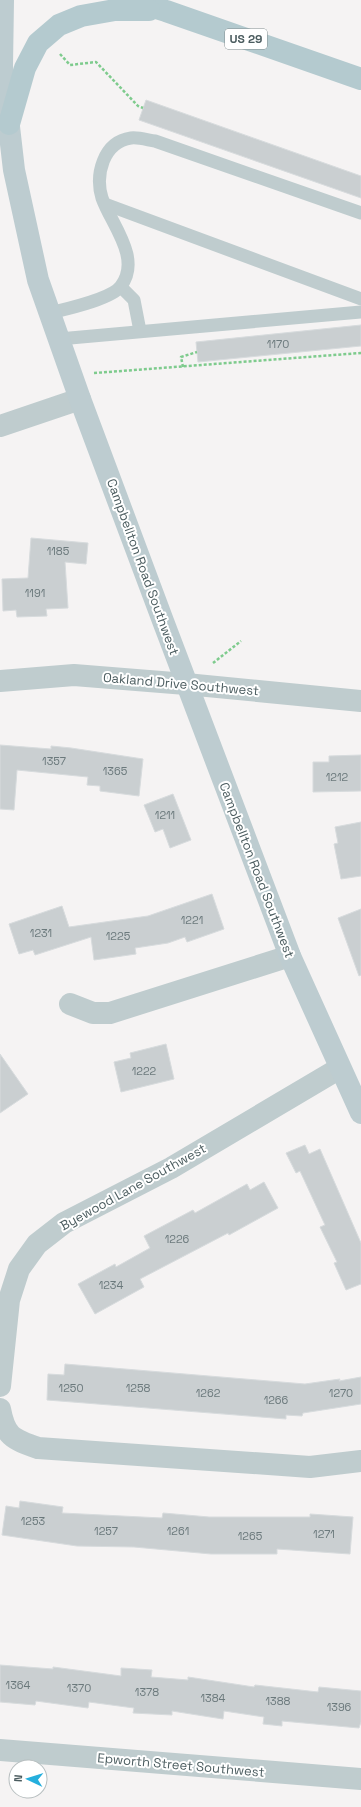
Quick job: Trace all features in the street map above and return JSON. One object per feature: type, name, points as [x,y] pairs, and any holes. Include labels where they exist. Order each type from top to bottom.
[{"type":"main road","name":"Campbellton Road Southwest","points":[[3,0],[2,66],[7,171],[38,280],[80,399],[186,684],[290,956],[361,1114]]},
{"type":"main road","name":"US 29","points":[[130,0],[166,11],[361,79]]},
{"type":"main road","points":[[4,115],[38,43],[59,25],[81,16],[115,10],[166,11]]},
{"type":"street","points":[[0,426],[80,399]]},
{"type":"street","name":"Oakland Drive Southwest","points":[[0,681],[74,676],[186,684],[361,701]]},
{"type":"street","points":[[70,1004],[93,1013],[110,1013],[290,956]]},
{"type":"street","name":"Byewood Lane Southwest","points":[[0,1386],[9,1300],[20,1269],[37,1244],[64,1222],[171,1168],[340,1068]]},
{"type":"street","points":[[0,1409],[3,1425],[17,1441],[38,1448],[310,1467],[361,1461]]},
{"type":"street","name":"Epworth Street Southwest","points":[[0,1750],[361,1779]]},
{"type":"lane","points":[[50,313],[107,296],[121,287],[127,270],[127,250],[102,198],[99,179],[104,158],[113,144],[131,138],[155,141],[361,213]]},
{"type":"lane","points":[[105,204],[361,299]]},
{"type":"lane","points":[[121,287],[134,300],[140,331]]},
{"type":"lane","points":[[59,339],[361,312]]},
{"type":"path","points":[[55,48],[70,65],[96,62],[138,106],[143,108]]},
{"type":"path","points":[[183,367],[181,357],[197,352]]},
{"type":"path","points":[[72,375],[361,353]]},
{"type":"building","points":[[146,100],[361,176],[361,198],[139,120]]},
{"type":"building","points":[[361,325],[361,346],[198,362],[196,342]]},
{"type":"building","points":[[31,538],[88,543],[86,564],[65,562],[68,608],[46,609],[47,616],[17,617],[16,610],[3,611],[2,579],[28,578]]},
{"type":"building","points":[[0,745],[51,749],[51,746],[143,759],[139,796],[100,791],[100,786],[87,785],[88,777],[17,770],[14,810],[0,809]]},
{"type":"building","points":[[361,755],[361,791],[313,792],[313,762],[329,762],[329,756]]},
{"type":"building","points":[[173,794],[191,840],[170,848],[163,829],[155,832],[144,805]]},
{"type":"building","points":[[361,822],[361,876],[341,879],[334,844],[338,843],[335,827]]},
{"type":"building","points":[[212,894],[224,929],[187,942],[185,937],[168,943],[135,948],[136,954],[94,960],[91,937],[35,955],[33,950],[19,954],[9,924],[62,906],[69,927],[148,916]]},
{"type":"building","points":[[361,909],[361,975],[359,976],[338,918]]},
{"type":"building","points":[[166,1044],[174,1079],[121,1092],[114,1062],[131,1058],[130,1053]]},
{"type":"building","points":[[0,1054],[28,1094],[0,1113]]},
{"type":"building","points":[[305,1145],[309,1154],[320,1149],[361,1243],[361,1284],[346,1290],[334,1263],[337,1262],[320,1227],[325,1225],[300,1171],[296,1173],[286,1153]]},
{"type":"building","points":[[264,1182],[278,1208],[229,1235],[228,1233],[140,1279],[144,1287],[95,1314],[78,1284],[115,1264],[116,1267],[150,1248],[144,1236],[193,1210],[195,1213],[247,1184],[250,1190]]},
{"type":"building","points":[[65,1364],[305,1384],[340,1379],[339,1381],[361,1377],[361,1404],[303,1413],[302,1416],[286,1415],[286,1419],[47,1400],[48,1374],[64,1375]]},
{"type":"building","points":[[20,1501],[63,1507],[62,1513],[162,1518],[163,1513],[209,1517],[310,1517],[310,1514],[353,1517],[350,1554],[277,1549],[277,1554],[211,1554],[134,1547],[77,1546],[2,1535],[6,1506],[19,1508]]},
{"type":"building","points":[[0,1665],[53,1669],[53,1667],[121,1676],[121,1668],[152,1670],[151,1677],[188,1680],[188,1677],[254,1687],[255,1685],[318,1692],[319,1687],[361,1691],[361,1722],[359,1728],[282,1721],[282,1726],[263,1724],[264,1717],[224,1711],[223,1719],[172,1711],[172,1715],[133,1713],[134,1708],[89,1702],[88,1708],[36,1701],[35,1705],[0,1702]]}]
